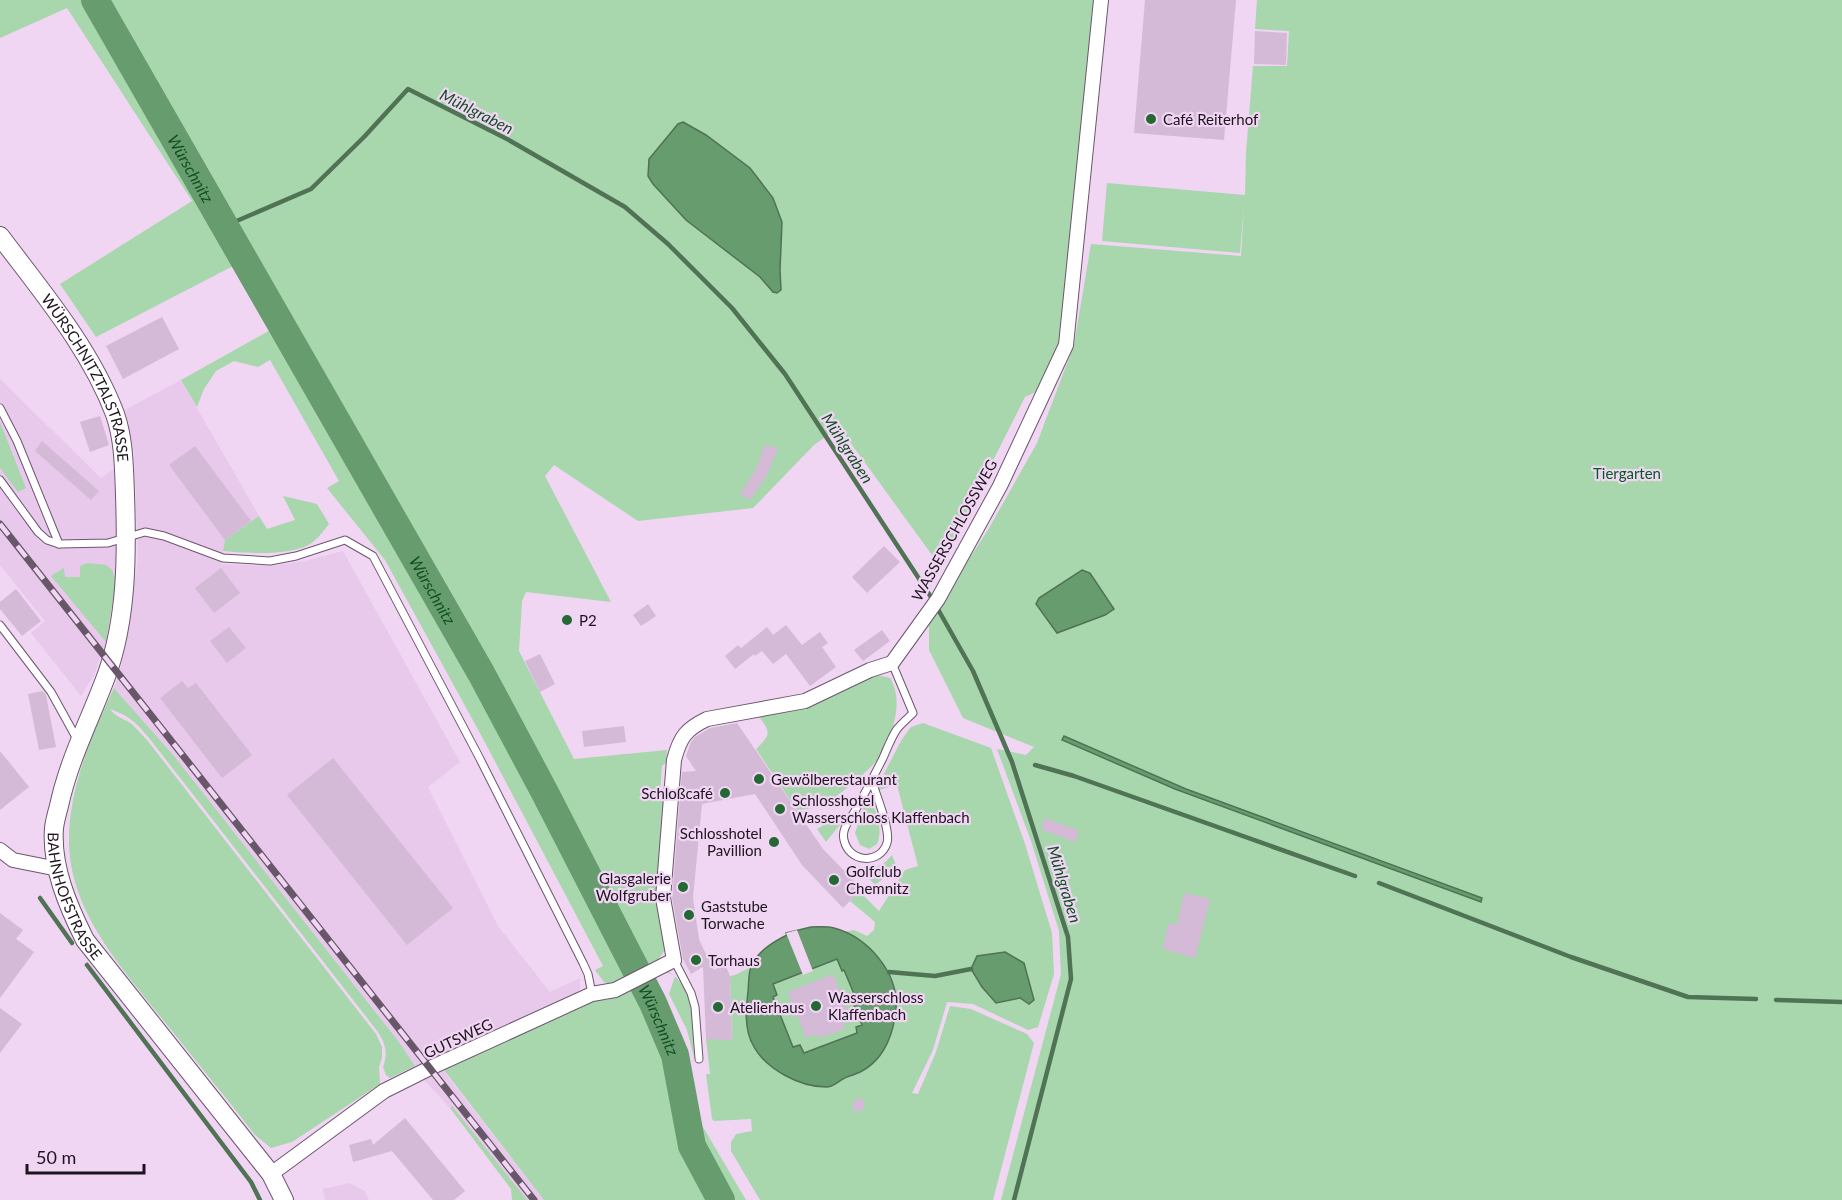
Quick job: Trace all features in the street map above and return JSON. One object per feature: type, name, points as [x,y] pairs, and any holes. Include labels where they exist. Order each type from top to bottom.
[{"type":"main road","name":"WÜRSCHNITZTALSTRASSE","points":[[0,236],[78,342],[115,415],[124,456],[127,538]]},
{"type":"main road","name":"BAHNHOFSTRASSE","points":[[127,538],[122,608],[113,654],[64,782],[54,828],[58,869],[70,911],[85,940],[271,1174],[284,1200]]},
{"type":"street","name":"WASSERSCHLOSSWEG","points":[[892,663],[935,603],[1000,486],[1066,345],[1101,0]]},
{"type":"street","points":[[668,963],[663,898],[674,760],[679,741],[692,726],[707,719],[806,701],[870,670],[892,663]]},
{"type":"street","points":[[0,850],[13,860],[58,869]]},
{"type":"street","name":"GUTSWEG","points":[[271,1174],[384,1092],[430,1068],[592,994],[615,990],[668,963]]},
{"type":"lane","points":[[0,408],[17,441],[59,544]]},
{"type":"lane","points":[[0,480],[38,532],[47,540],[59,544],[108,543],[146,532],[164,536],[223,558],[270,561],[296,556],[345,540],[373,556],[479,757],[588,974],[592,994]]},
{"type":"lane","points":[[0,625],[51,692],[79,741]]},
{"type":"lane","points":[[872,781],[888,832],[888,841],[884,849],[876,856],[868,859],[858,858],[844,841],[844,830],[897,730],[914,713],[892,663]]},
{"type":"lane","points":[[668,963],[690,993],[695,1007],[699,1059]]},
{"type":"shaded area","points":[[683,122],[706,135],[750,168],[773,198],[782,222],[781,290],[777,293],[773,292],[760,277],[686,220],[648,176],[649,159],[678,124]]},
{"type":"shaded area","points":[[0,379],[101,478],[116,467],[116,581],[106,642],[94,675],[81,696],[31,633],[45,621],[0,565]]},
{"type":"shaded area","points":[[181,380],[259,516],[225,540],[221,564],[271,566],[304,561],[343,551],[460,762],[428,787],[498,926],[550,992],[580,978],[580,988],[575,998],[415,1066],[399,1042],[174,756],[114,688],[121,667],[138,560],[134,452],[123,411]]},
{"type":"shaded area","points":[[1082,570],[1090,573],[1114,609],[1105,615],[1057,633],[1036,604],[1039,598]]},
{"type":"shaded area","points":[[1064,736],[1186,789],[1482,898],[1481,902],[1175,789],[1062,740]]},
{"type":"shaded area","points":[[811,927],[823,927],[834,928],[858,939],[879,958],[887,970],[896,996],[892,1031],[883,1051],[877,1059],[860,1072],[829,1087],[805,1084],[775,1069],[759,1054],[748,1032],[746,1012],[751,967],[763,951],[787,935],[786,933]],"holes":[[[837,959],[842,971],[844,970],[854,994],[850,995],[862,1025],[856,1027],[857,1033],[804,1053],[800,1045],[793,1047],[773,997],[777,995],[773,984]]]},
{"type":"shaded area","points":[[1005,952],[1024,963],[1034,1000],[1029,1004],[1020,998],[996,1003],[982,987],[971,969],[977,956]]},
{"type":"shaded area","points":[[444,1070],[544,1200],[527,1200],[452,1107],[450,1108],[424,1080]]},
{"type":"shaded area","points":[[349,1183],[365,1191],[369,1200],[325,1200],[323,1189]]},
{"type":"green space","points":[[0,0],[1106,0],[1065,344],[1042,389],[1025,397],[940,566],[839,427],[814,445],[753,508],[638,521],[554,465],[545,476],[611,602],[526,592],[522,601],[519,651],[574,759],[667,750],[666,763],[662,766],[660,795],[666,801],[664,951],[658,960],[612,985],[604,982],[595,970],[603,966],[481,735],[385,560],[327,488],[339,481],[270,360],[258,367],[234,361],[216,371],[204,389],[197,407],[181,380],[274,328],[237,264],[96,337],[60,284],[192,201],[67,8],[0,38]]},
{"type":"green space","name":"Tiergarten","points":[[1257,0],[1842,0],[1842,1200],[1001,1200],[1061,974],[1059,931],[1031,841],[997,749],[1026,755],[1034,747],[963,718],[929,650],[929,625],[988,530],[1037,443],[1074,345],[1091,244],[1241,256],[1244,205],[1240,253],[1102,241],[1107,183],[1245,195],[1253,66],[1287,66],[1289,31],[1255,29]]},
{"type":"green space","points":[[0,422],[26,488],[18,492],[0,468]]},
{"type":"green space","points":[[283,496],[317,504],[329,524],[313,542],[304,547],[282,552],[223,551],[225,540],[259,516],[267,529],[295,520]]},
{"type":"green space","points":[[87,563],[106,565],[112,570],[116,581],[106,642],[51,576],[64,568],[65,577],[80,577],[80,566]]},
{"type":"green space","points":[[877,675],[890,678],[896,698],[896,709],[892,731],[877,760],[833,799],[817,807],[797,810],[756,749],[768,734],[759,716]]},
{"type":"green space","points":[[114,688],[174,756],[399,1042],[415,1066],[390,1078],[386,1075],[383,1067],[385,1049],[378,1032],[149,738],[132,720],[110,709],[117,716],[132,724],[147,740],[376,1034],[382,1047],[379,1067],[380,1084],[292,1142],[271,1148],[255,1135],[116,961],[89,917],[79,894],[72,870],[69,844],[72,804],[89,744]]},
{"type":"green space","points":[[923,723],[991,748],[1025,844],[1052,933],[1054,974],[1038,1027],[1028,1030],[973,1004],[947,1002],[933,1050],[912,1093],[918,1094],[936,1052],[950,1006],[971,1009],[1027,1034],[1034,1043],[993,1200],[760,1200],[731,1151],[731,1142],[736,1134],[752,1131],[751,1119],[714,1121],[712,1119],[706,1074],[710,1074],[706,1039],[732,1039],[730,976],[751,967],[746,1002],[746,1023],[779,1072],[810,1085],[834,1086],[841,1079],[857,1075],[881,1054],[894,1026],[856,939],[845,932],[854,930],[867,936],[874,930],[875,922],[850,901],[859,891],[879,911],[905,870],[918,866],[897,785],[875,791],[902,739],[911,727]],"holes":[[[1024,963],[1029,1004],[1020,998]]]},
{"type":"green space","points":[[868,794],[876,812],[880,832],[877,844],[869,849],[860,845],[855,833]]},
{"type":"green space","points":[[834,819],[843,821],[826,842],[817,829]]},
{"type":"green space","points":[[892,855],[897,868],[875,885],[858,867],[877,867]]},
{"type":"green space","points":[[837,959],[854,994],[851,996],[862,1025],[858,1032],[804,1053],[800,1045],[793,1048],[773,997],[773,984]]},
{"type":"green space","points":[[675,976],[690,1003],[694,1057],[687,1030],[669,994]]},
{"type":"green space","points":[[635,987],[663,1055],[687,1149],[711,1200],[544,1200],[444,1070],[594,998],[607,1000]]},
{"type":"green space","points":[[452,1106],[527,1200],[512,1200],[511,1189],[450,1108]]},
{"type":"green space","points":[[703,1127],[746,1200],[727,1200],[716,1183],[696,1138],[694,1129]]},
{"type":"pier","points":[[797,930],[813,971],[803,975],[786,933]]},
{"type":"building","points":[[1145,0],[1236,0],[1224,140],[1134,133]]},
{"type":"building","points":[[1255,31],[1287,33],[1286,65],[1254,64]]},
{"type":"building","points":[[162,317],[179,349],[123,379],[106,346]]},
{"type":"building","points":[[100,416],[109,445],[90,452],[80,422]]},
{"type":"building","points":[[42,441],[99,491],[91,500],[35,451]]},
{"type":"building","points":[[765,445],[778,448],[767,475],[750,500],[740,494],[756,469]]},
{"type":"building","points":[[195,446],[251,521],[225,540],[169,465]]},
{"type":"building","points":[[884,546],[900,562],[867,593],[852,577]]},
{"type":"building","points":[[221,568],[240,593],[214,613],[195,588]]},
{"type":"building","points":[[16,589],[41,621],[22,636],[0,609],[0,602]]},
{"type":"building","points":[[648,604],[656,616],[641,626],[633,615]]},
{"type":"building","points":[[786,625],[802,645],[820,632],[828,643],[822,647],[836,667],[810,686],[786,654],[773,664],[762,651],[755,656],[754,654],[735,669],[725,656],[738,645],[741,648],[767,627],[773,635]]},
{"type":"building","points":[[229,627],[246,648],[227,663],[210,641]]},
{"type":"building","points":[[882,630],[890,641],[863,661],[854,650]]},
{"type":"building","points":[[540,654],[555,684],[540,692],[525,661]]},
{"type":"building","points":[[182,681],[188,688],[196,683],[252,755],[222,778],[160,698]]},
{"type":"building","points":[[43,691],[46,695],[56,747],[39,750],[28,694]]},
{"type":"building","points":[[737,723],[823,849],[862,889],[843,908],[802,865],[755,794],[702,804],[693,898],[702,946],[714,970],[725,964],[730,976],[732,1040],[706,1039],[703,967],[691,974],[683,959],[672,898],[682,772],[696,771],[686,756],[695,737],[710,728]]},
{"type":"building","points":[[624,726],[626,742],[584,747],[582,731]]},
{"type":"building","points":[[0,751],[29,787],[0,810]]},
{"type":"building","points":[[333,758],[453,908],[407,945],[287,795]]},
{"type":"building","points":[[1045,818],[1079,831],[1075,842],[1041,829]]},
{"type":"building","points":[[1184,893],[1210,899],[1195,958],[1163,949],[1168,923],[1177,925]]},
{"type":"building","points":[[0,913],[23,930],[16,939],[34,952],[0,998]]},
{"type":"building","name":"Wasserschloss Klaffenbach","points":[[833,974],[851,1020],[843,1023],[845,1029],[818,1038],[817,1034],[806,1038],[788,992]]},
{"type":"building","points":[[0,1008],[22,1024],[0,1053]]},
{"type":"building","points":[[861,1097],[865,1105],[856,1113],[852,1105]]},
{"type":"building","points":[[405,1118],[465,1191],[454,1200],[433,1200],[392,1151],[353,1162],[349,1145],[371,1139],[373,1145]]},
{"type":"waterway","name":"Würschnitz","points":[[95,0],[481,673],[544,791],[653,1003],[675,1055],[692,1146],[721,1200]]},
{"type":"waterway","name":"Mühlgraben","points":[[225,226],[311,189],[364,137],[408,89],[507,139],[625,207],[668,244],[732,308],[785,374],[931,597],[973,671],[1012,762],[1068,937],[1071,979],[1014,1200]]},
{"type":"waterway","points":[[1035,765],[1074,776],[1355,876]]},
{"type":"waterway","points":[[1379,883],[1571,957],[1688,997],[1756,999]]},
{"type":"waterway","points":[[40,898],[72,943]]},
{"type":"waterway","points":[[87,965],[251,1182],[260,1200]]},
{"type":"waterway","points":[[889,972],[935,976],[971,969]]},
{"type":"waterway","points":[[1776,1000],[1842,1002]]},
{"type":"railway","points":[[0,524],[534,1200]]},
{"type":"place","name":"Café Reiterhof","points":[[1151,119]]},
{"type":"place","name":"P2","points":[[567,620]]},
{"type":"place","name":"Gewölberestaurant","points":[[759,779]]},
{"type":"place","name":"Schloßcafé","points":[[725,793]]},
{"type":"place","name":"Schlosshotel Wasserschloss Klaffenbach","points":[[780,809]]},
{"type":"place","name":"Schlosshotel Pavillion","points":[[774,842]]},
{"type":"place","name":"Golfclub Chemnitz","points":[[834,880]]},
{"type":"place","name":"Glasgalerie Wolfgruber","points":[[683,887]]},
{"type":"place","name":"Gaststube Torwache","points":[[689,915]]},
{"type":"place","name":"Torhaus","points":[[696,960]]},
{"type":"place","name":"Wasserschloss Klaffenbach","points":[[816,1006]]},
{"type":"place","name":"Atelierhaus","points":[[718,1007]]}]
